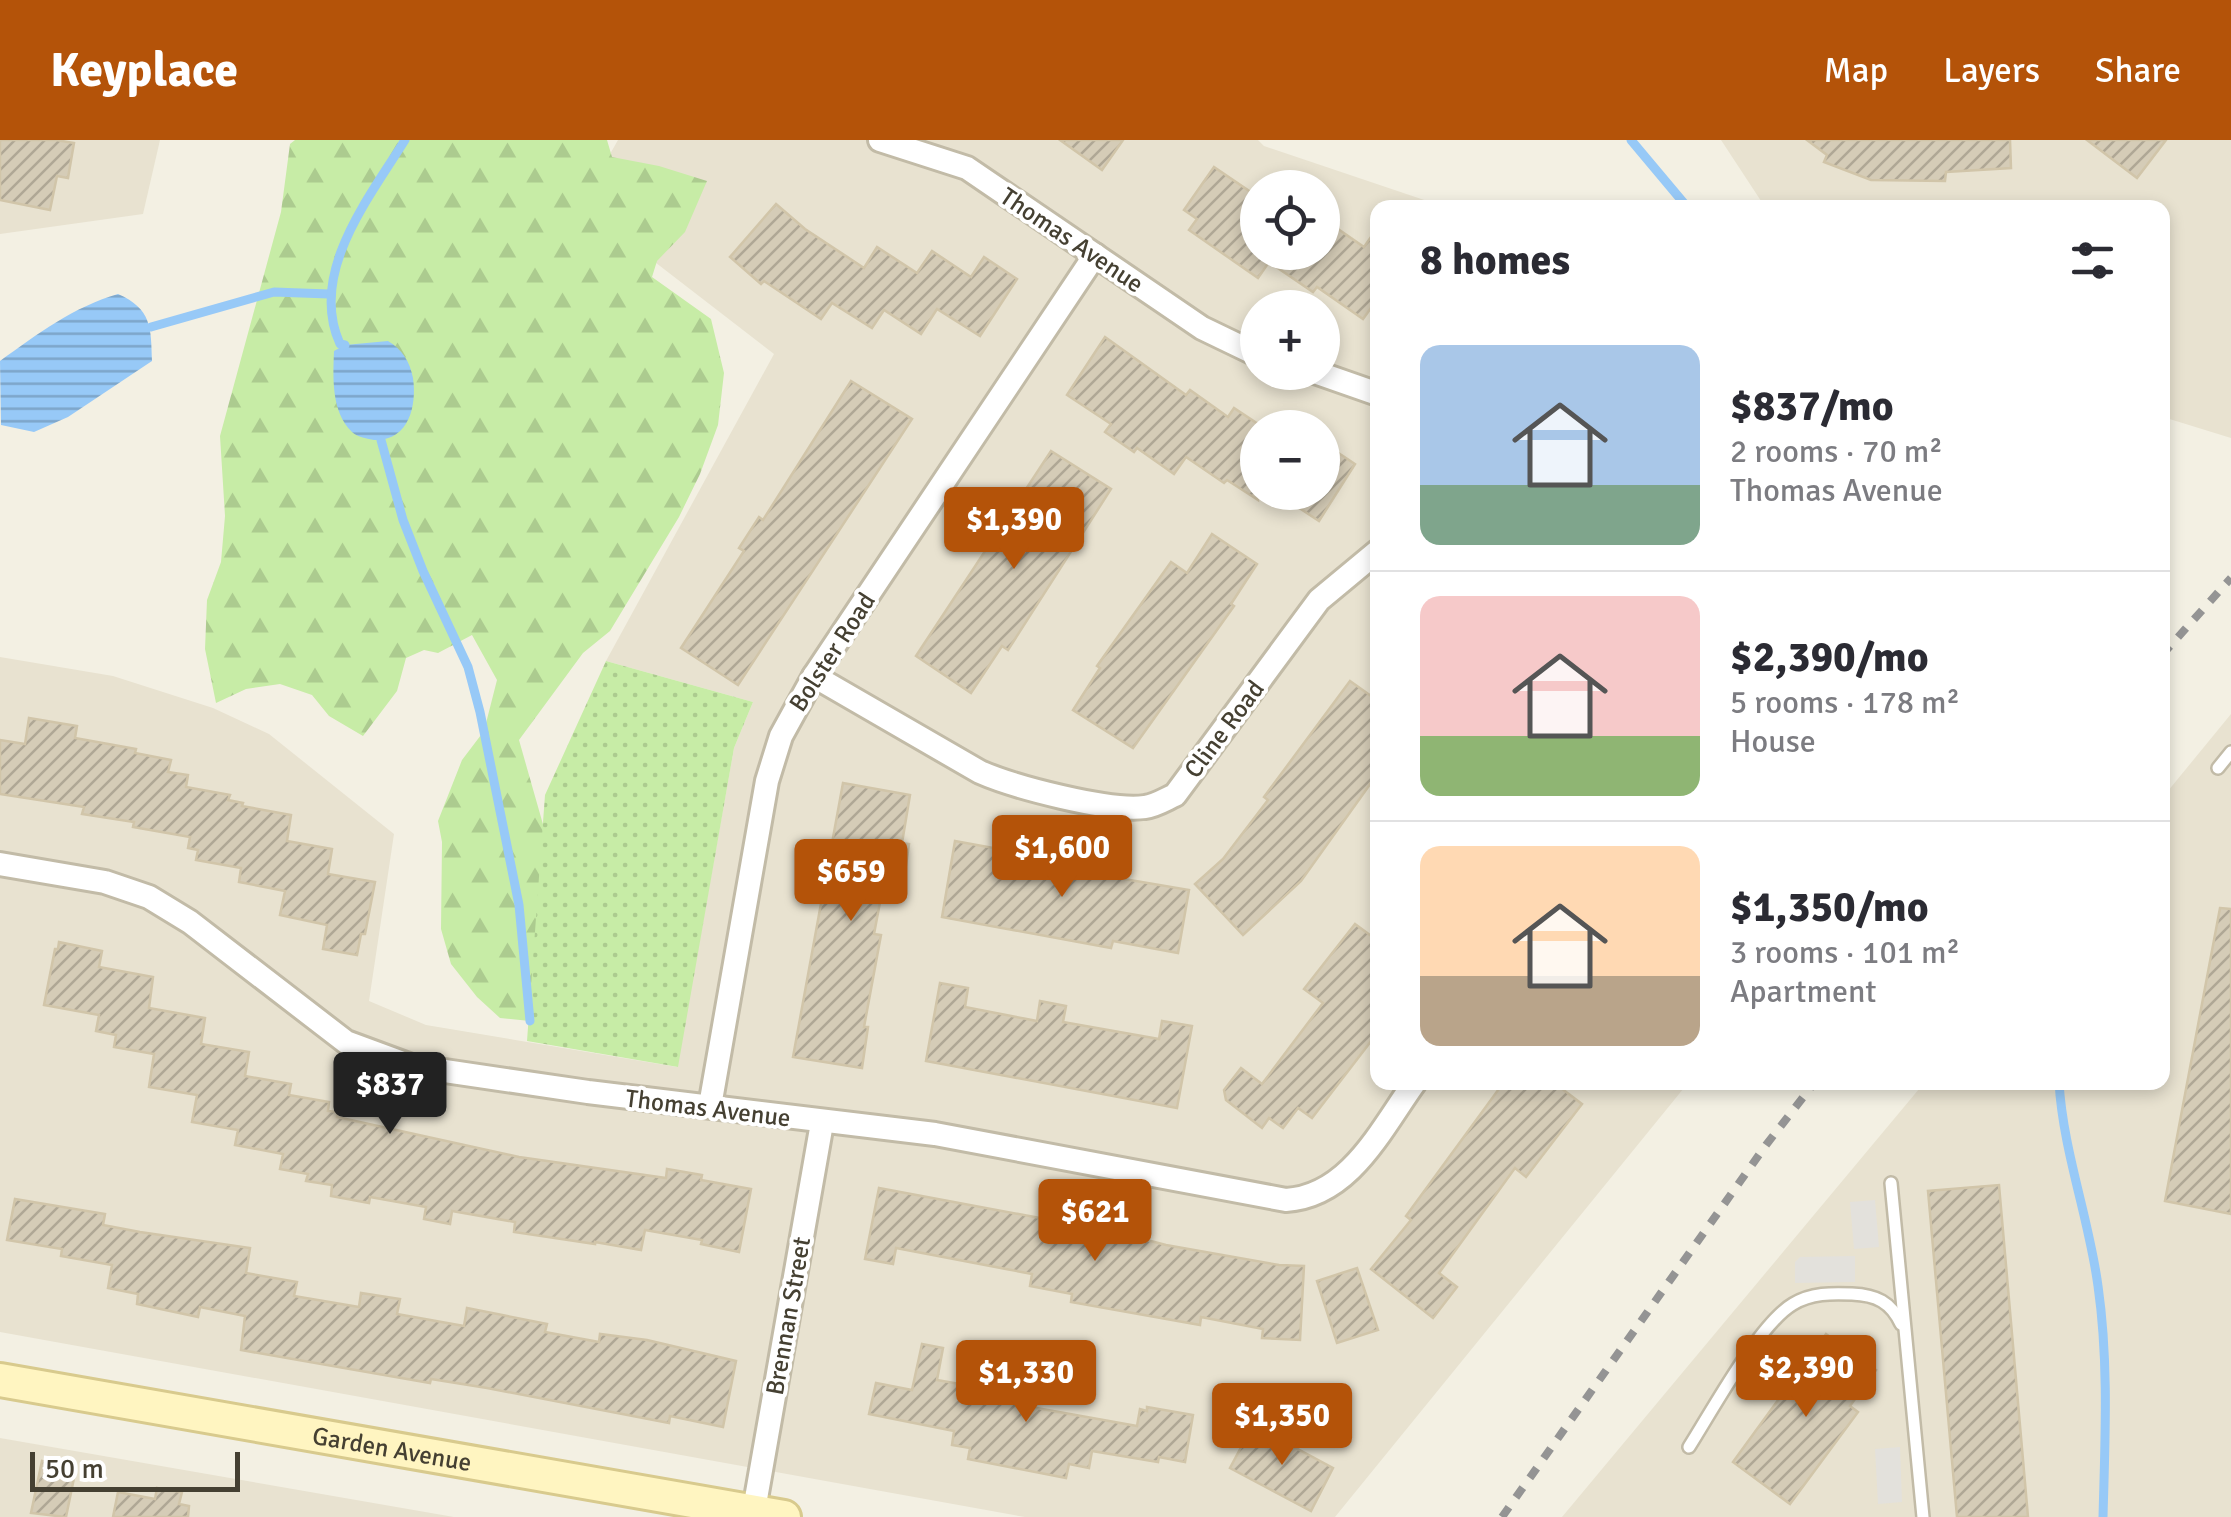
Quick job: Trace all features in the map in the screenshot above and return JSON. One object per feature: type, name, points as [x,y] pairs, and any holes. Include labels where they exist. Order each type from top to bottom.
[{"type":"street","name":"Thomas Avenue","points":[[880,140],[967,168],[1202,328],[1240,346]]},
{"type":"street","name":"Bolster Road","points":[[710,1106],[767,781],[781,736],[814,676],[1094,255]]},
{"type":"street","points":[[1340,381],[1370,391]]},
{"type":"street","name":"Cline Road","points":[[814,676],[1009,785],[1122,807],[1147,808],[1175,795],[1320,600],[1370,557]]},
{"type":"street","name":"Thomas Avenue","points":[[0,864],[105,882],[149,897],[190,922],[330,1032],[375,1055],[425,1068],[935,1134],[1274,1199],[1298,1200],[1321,1193],[1342,1180],[1409,1090]]},
{"type":"street","name":"Brennan Street","points":[[764,1515],[822,1122]]},
{"type":"street","name":"Garden Avenue","points":[[0,1380],[764,1515]]},
{"type":"lane","points":[[2218,768],[2231,752]]},
{"type":"lane","points":[[1890,1183],[1923,1517]]},
{"type":"lane","points":[[1689,1446],[1762,1336],[1783,1311],[1797,1302],[1818,1295],[1869,1295],[1887,1303],[1905,1332]]},
{"type":"shaded area","points":[[0,140],[160,140],[143,214],[0,234]]},
{"type":"shaded area","points":[[618,140],[1258,140],[1264,146],[1335,170],[1240,170],[1240,270],[1340,270],[1340,172],[1424,200],[1370,200],[1370,1090],[1682,1090],[1335,1517],[1025,1517],[0,1332],[0,657],[113,676],[213,708],[269,734],[394,834],[369,1001],[426,1025],[677,1067],[734,748],[753,702],[606,661],[774,354],[581,205]]},
{"type":"shaded area","points":[[1721,140],[2231,140],[2231,438],[2170,419],[2170,200],[1760,200]]},
{"type":"shaded area","points":[[2231,714],[2231,1517],[1562,1517],[1918,1090],[2170,1090],[2170,788]]},
{"type":"shaded area","points":[[1875,1200],[1879,1247],[1854,1249],[1850,1202]]},
{"type":"shaded area","points":[[1855,1256],[1855,1282],[1795,1283],[1795,1262],[1800,1257]]},
{"type":"shaded area","points":[[0,1438],[454,1517],[0,1517]]},
{"type":"shaded area","points":[[1900,1447],[1902,1502],[1878,1504],[1875,1449]]},
{"type":"green space","points":[[295,140],[607,140],[612,157],[707,181],[685,232],[657,261],[652,277],[711,319],[724,373],[718,425],[679,517],[610,631],[583,653],[519,740],[556,870],[530,1021],[500,1018],[477,997],[451,964],[441,929],[442,842],[438,821],[462,760],[484,731],[497,680],[472,635],[438,653],[424,650],[406,658],[397,691],[363,736],[329,716],[312,695],[280,684],[246,689],[216,703],[205,649],[207,600],[221,562],[225,516],[220,436],[281,212],[290,144]]},
{"type":"green space","points":[[606,661],[753,702],[734,748],[678,1067],[527,1041],[545,795]]},
{"type":"water","points":[[118,294],[143,313],[151,339],[152,361],[68,417],[34,432],[1,425],[0,361],[71,314]]},
{"type":"water","points":[[388,341],[410,367],[414,400],[403,428],[386,439],[374,440],[354,434],[340,415],[335,394],[334,351],[345,345]]},
{"type":"building","points":[[0,140],[74,143],[68,178],[57,176],[50,210],[0,200]]},
{"type":"building","points":[[1060,140],[1123,140],[1102,170]]},
{"type":"building","points":[[1807,140],[2010,140],[2011,168],[1946,172],[1945,181],[1871,180],[1824,162],[1827,155]]},
{"type":"building","points":[[2087,140],[2166,140],[2137,178]]},
{"type":"building","points":[[1214,167],[1240,185],[1240,265],[1189,230],[1197,219],[1184,210]]},
{"type":"building","points":[[776,204],[805,229],[864,268],[877,247],[917,273],[932,251],[971,277],[984,257],[1017,279],[980,336],[937,309],[921,334],[884,310],[872,328],[832,303],[821,319],[764,281],[761,284],[730,257]]},
{"type":"building","points":[[1340,230],[1364,247],[1370,238],[1370,309],[1363,319],[1340,303],[1340,290],[1310,290],[1281,270],[1340,270]]},
{"type":"building","points":[[1246,270],[1264,270],[1258,278]]},
{"type":"building","points":[[1105,337],[1186,395],[1190,390],[1228,417],[1234,408],[1240,412],[1240,488],[1227,480],[1224,483],[1186,457],[1174,474],[1105,432],[1111,424],[1067,395]]},
{"type":"building","points":[[851,381],[912,419],[738,685],[681,648],[744,551],[739,548],[759,517],[763,520]]},
{"type":"building","points":[[1051,451],[1111,489],[1008,650],[1002,646],[971,693],[916,656]]},
{"type":"building","points":[[1340,454],[1355,464],[1340,488]]},
{"type":"building","points":[[1302,510],[1326,510],[1319,521]]},
{"type":"building","points":[[1212,534],[1257,564],[1231,604],[1234,606],[1133,748],[1073,710],[1100,668],[1097,666],[1171,562],[1187,573]]},
{"type":"building","points":[[1350,681],[1370,695],[1370,784],[1301,881],[1243,935],[1195,884],[1223,859],[1268,800],[1264,797]]},
{"type":"building","points":[[29,718],[77,726],[75,738],[171,760],[168,772],[188,775],[186,787],[230,795],[228,800],[243,803],[242,806],[291,815],[287,841],[332,849],[328,874],[375,882],[357,955],[323,949],[327,925],[280,915],[285,891],[239,882],[241,868],[196,860],[198,850],[188,848],[190,837],[133,827],[134,822],[82,814],[84,807],[0,794],[0,740],[25,744]]},
{"type":"building","points":[[843,783],[910,795],[902,843],[909,844],[904,879],[885,876],[874,934],[881,935],[864,1027],[868,1027],[862,1068],[793,1057]]},
{"type":"building","points":[[955,841],[1125,872],[1124,879],[1189,890],[1178,953],[1113,941],[1111,948],[942,917]]},
{"type":"building","points":[[2220,908],[2231,909],[2231,1214],[2165,1201]]},
{"type":"building","points":[[1355,924],[1370,935],[1370,1042],[1312,1118],[1298,1108],[1283,1128],[1269,1118],[1262,1128],[1226,1100],[1224,1090],[1241,1068],[1262,1084],[1323,1003],[1304,989]]},
{"type":"building","points":[[59,942],[102,951],[99,967],[153,977],[149,1008],[205,1018],[201,1044],[249,1052],[245,1076],[291,1084],[289,1095],[329,1102],[328,1111],[338,1112],[337,1117],[519,1157],[666,1178],[667,1169],[751,1189],[739,1252],[701,1244],[702,1240],[645,1230],[641,1250],[595,1244],[514,1232],[515,1222],[452,1211],[450,1224],[424,1219],[426,1207],[370,1197],[369,1203],[331,1196],[332,1185],[306,1181],[308,1174],[280,1169],[283,1154],[235,1145],[238,1130],[192,1122],[197,1095],[149,1087],[154,1054],[114,1047],[116,1035],[96,1031],[99,1015],[44,1005]]},
{"type":"building","points":[[940,983],[968,988],[965,1007],[1037,1021],[1040,1001],[1066,1006],[1063,1022],[1159,1039],[1162,1021],[1192,1026],[1177,1108],[926,1061]]},
{"type":"building","points":[[1498,1090],[1564,1090],[1582,1104],[1526,1177],[1515,1168],[1439,1273],[1457,1287],[1433,1318],[1371,1269],[1411,1220],[1406,1216]]},
{"type":"building","points":[[1999,1185],[2028,1517],[1957,1517],[1928,1191]]},
{"type":"building","points":[[879,1188],[1166,1245],[1304,1266],[1300,1340],[1262,1338],[1263,1329],[1201,1317],[1200,1325],[1071,1302],[1072,1294],[1030,1286],[1032,1274],[896,1248],[893,1264],[865,1259]]},
{"type":"building","points":[[15,1199],[105,1214],[103,1225],[250,1248],[246,1273],[297,1282],[294,1296],[359,1307],[361,1293],[400,1299],[397,1314],[464,1326],[467,1308],[547,1324],[545,1332],[599,1342],[600,1334],[647,1340],[736,1361],[723,1427],[670,1416],[669,1423],[487,1388],[431,1379],[430,1383],[241,1350],[245,1316],[200,1307],[198,1317],[137,1304],[138,1294],[108,1288],[112,1265],[61,1256],[62,1249],[7,1240]]},
{"type":"building","points":[[1357,1268],[1378,1330],[1337,1343],[1317,1281]]},
{"type":"building","points":[[1826,1334],[1876,1370],[1850,1406],[1858,1412],[1790,1504],[1733,1462]]},
{"type":"building","points":[[922,1344],[943,1348],[937,1380],[1033,1397],[1031,1407],[1137,1426],[1140,1409],[1147,1411],[1147,1407],[1193,1415],[1185,1462],[1159,1457],[1158,1462],[1092,1451],[1089,1468],[1069,1464],[1066,1478],[968,1459],[970,1448],[952,1445],[954,1431],[869,1414],[876,1383],[912,1390]]},
{"type":"building","points":[[1253,1425],[1333,1468],[1311,1511],[1230,1468]]},
{"type":"building","points":[[42,1461],[70,1466],[68,1477],[74,1478],[66,1517],[31,1513]]},
{"type":"building","points":[[157,1488],[182,1492],[179,1504],[189,1506],[188,1517],[113,1517],[118,1492],[155,1499]]},
{"type":"waterway","points":[[345,345],[340,344],[332,317],[337,264],[360,211],[405,140]]},
{"type":"waterway","points":[[1631,140],[1681,200]]},
{"type":"waterway","points":[[151,327],[274,292],[329,294]]},
{"type":"waterway","points":[[381,440],[403,520],[468,667],[480,712],[519,905],[530,1021]]},
{"type":"waterway","points":[[2060,1090],[2094,1261],[2104,1344],[2103,1517]]},
{"type":"railway","points":[[2170,646],[2231,578]]},
{"type":"railway","points":[[1502,1517],[1809,1090]]}]
